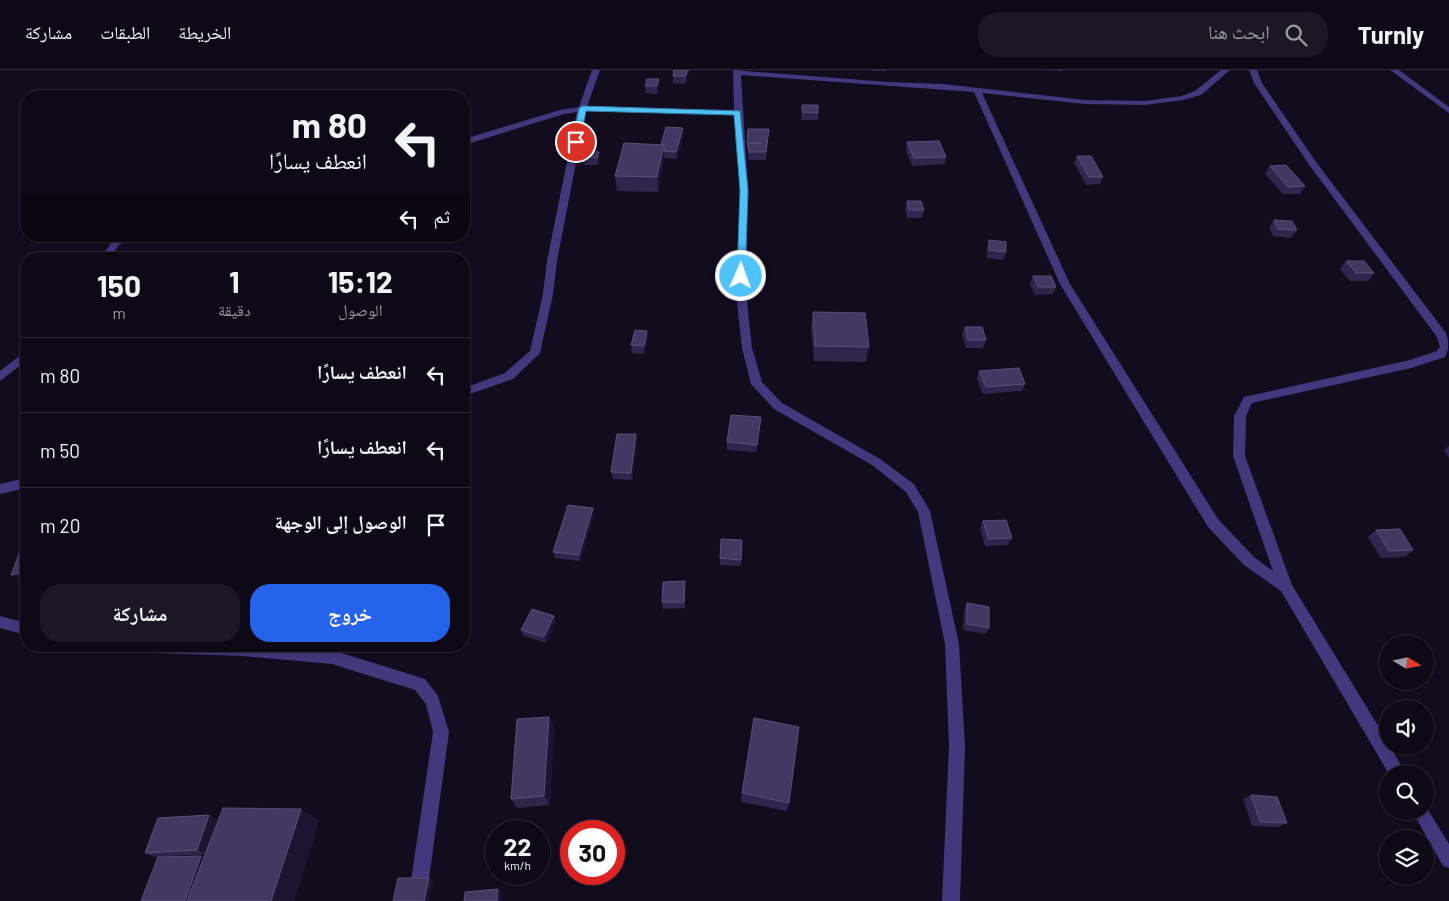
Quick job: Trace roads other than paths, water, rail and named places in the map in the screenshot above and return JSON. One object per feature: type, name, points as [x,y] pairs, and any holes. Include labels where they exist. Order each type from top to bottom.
[{"type":"street","points":[[470,390],[509,376],[535,353],[548,294],[552,262],[582,109],[596,70]]},
{"type":"street","points":[[952,901],[956,746],[952,644],[924,511],[910,488],[876,462],[778,406],[757,384],[747,348],[741,293],[744,190],[737,71],[888,84],[943,86],[1085,102],[1145,103],[1184,98],[1198,93],[1226,70]]},
{"type":"street","points":[[1253,70],[1258,83],[1313,164],[1442,336],[1445,347],[1441,354],[1411,364],[1248,400],[1240,416],[1239,456],[1286,587],[1393,765]]},
{"type":"street","points":[[1394,70],[1449,111]]},
{"type":"street","points":[[977,90],[1065,284],[1149,421],[1213,522],[1249,561],[1286,587]]},
{"type":"street","points":[[470,140],[563,112],[582,109],[738,113]]},
{"type":"street","points":[[109,252],[117,242]]},
{"type":"street","points":[[0,377],[20,360]]},
{"type":"street","points":[[0,489],[20,484]]},
{"type":"street","points":[[0,622],[20,627]]},
{"type":"street","points":[[276,652],[332,657],[420,684],[433,701],[441,732],[417,901]]},
{"type":"street","points":[[1425,820],[1449,860]]}]
